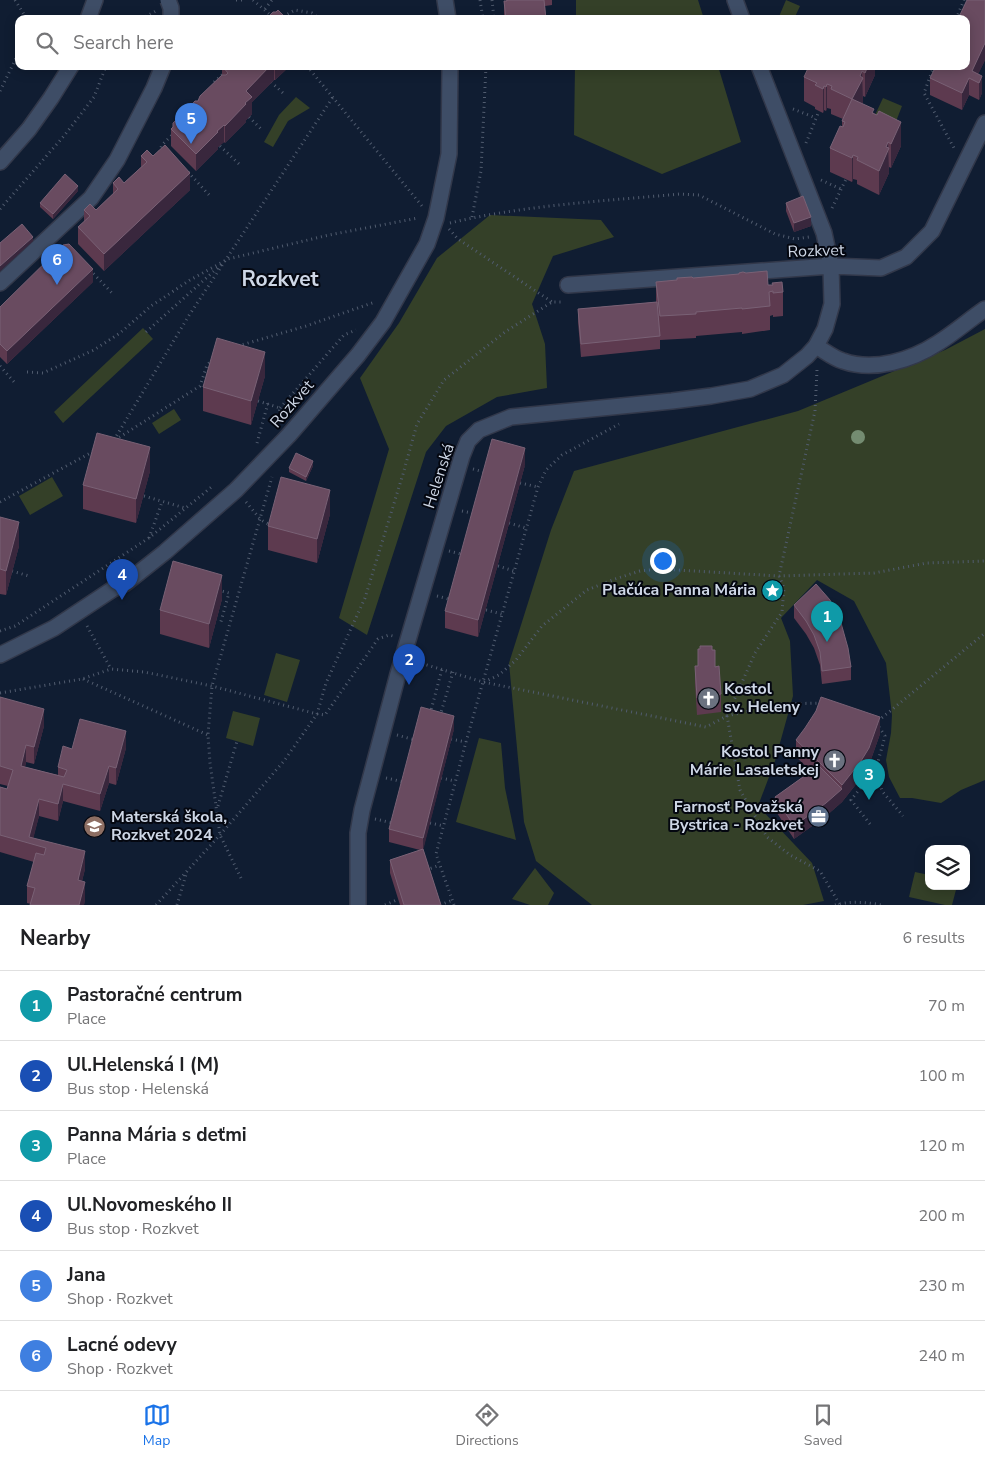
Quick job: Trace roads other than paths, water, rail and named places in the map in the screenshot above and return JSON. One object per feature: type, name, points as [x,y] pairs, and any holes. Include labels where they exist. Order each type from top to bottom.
[{"type":"street","points":[[89,15],[94,0]]},
{"type":"street","points":[[168,0],[171,8],[170,15]]},
{"type":"street","points":[[445,0],[447,15]]},
{"type":"street","points":[[735,0],[741,15]]},
{"type":"street","points":[[0,162],[29,129],[68,70]]},
{"type":"street","points":[[0,284],[91,198],[118,160],[161,70]]},
{"type":"street","name":"Rozkvet","points":[[0,655],[54,628],[113,589],[126,583],[165,552],[236,490],[303,419],[378,328],[427,244],[436,218],[449,154],[450,70]]},
{"type":"street","name":"Helenská","points":[[358,905],[358,832],[362,810],[408,641],[468,441],[479,430],[511,417],[672,401],[750,389],[783,375],[807,356],[816,346],[825,329],[832,304],[831,266],[825,236],[761,70]]},
{"type":"street","name":"Rozkvet","points":[[568,284],[831,266],[881,268],[906,257],[932,231],[985,123]]},
{"type":"street","points":[[816,346],[842,361],[854,364],[882,364],[912,357],[939,343],[985,310]]},
{"type":"place","name":"Jana","points":[[191,144]]},
{"type":"place","name":"Lacné odevy","points":[[57,285]]},
{"type":"place","name":"Plačúca Panna Mária","points":[[772,590]]},
{"type":"place","name":"Ul.Novomeského II","points":[[122,600]]},
{"type":"place","name":"Pastoračné centrum","points":[[827,642]]},
{"type":"place","name":"Ul.Helenská I (M)","points":[[409,685]]},
{"type":"place","name":"Kostol sv. Heleny","points":[[708,698]]},
{"type":"place","name":"Kostol Panny Márie Lasaletskej","points":[[835,761]]},
{"type":"place","name":"Panna Mária s deťmi","points":[[869,800]]},
{"type":"place","name":"Farnosť Považská Bystrica - Rozkvet","points":[[819,816]]},
{"type":"place","name":"Materská škola, Rozkvet 2024","points":[[95,826]]},
{"type":"district","name":"Rozkvet","points":[[280,279]]}]
